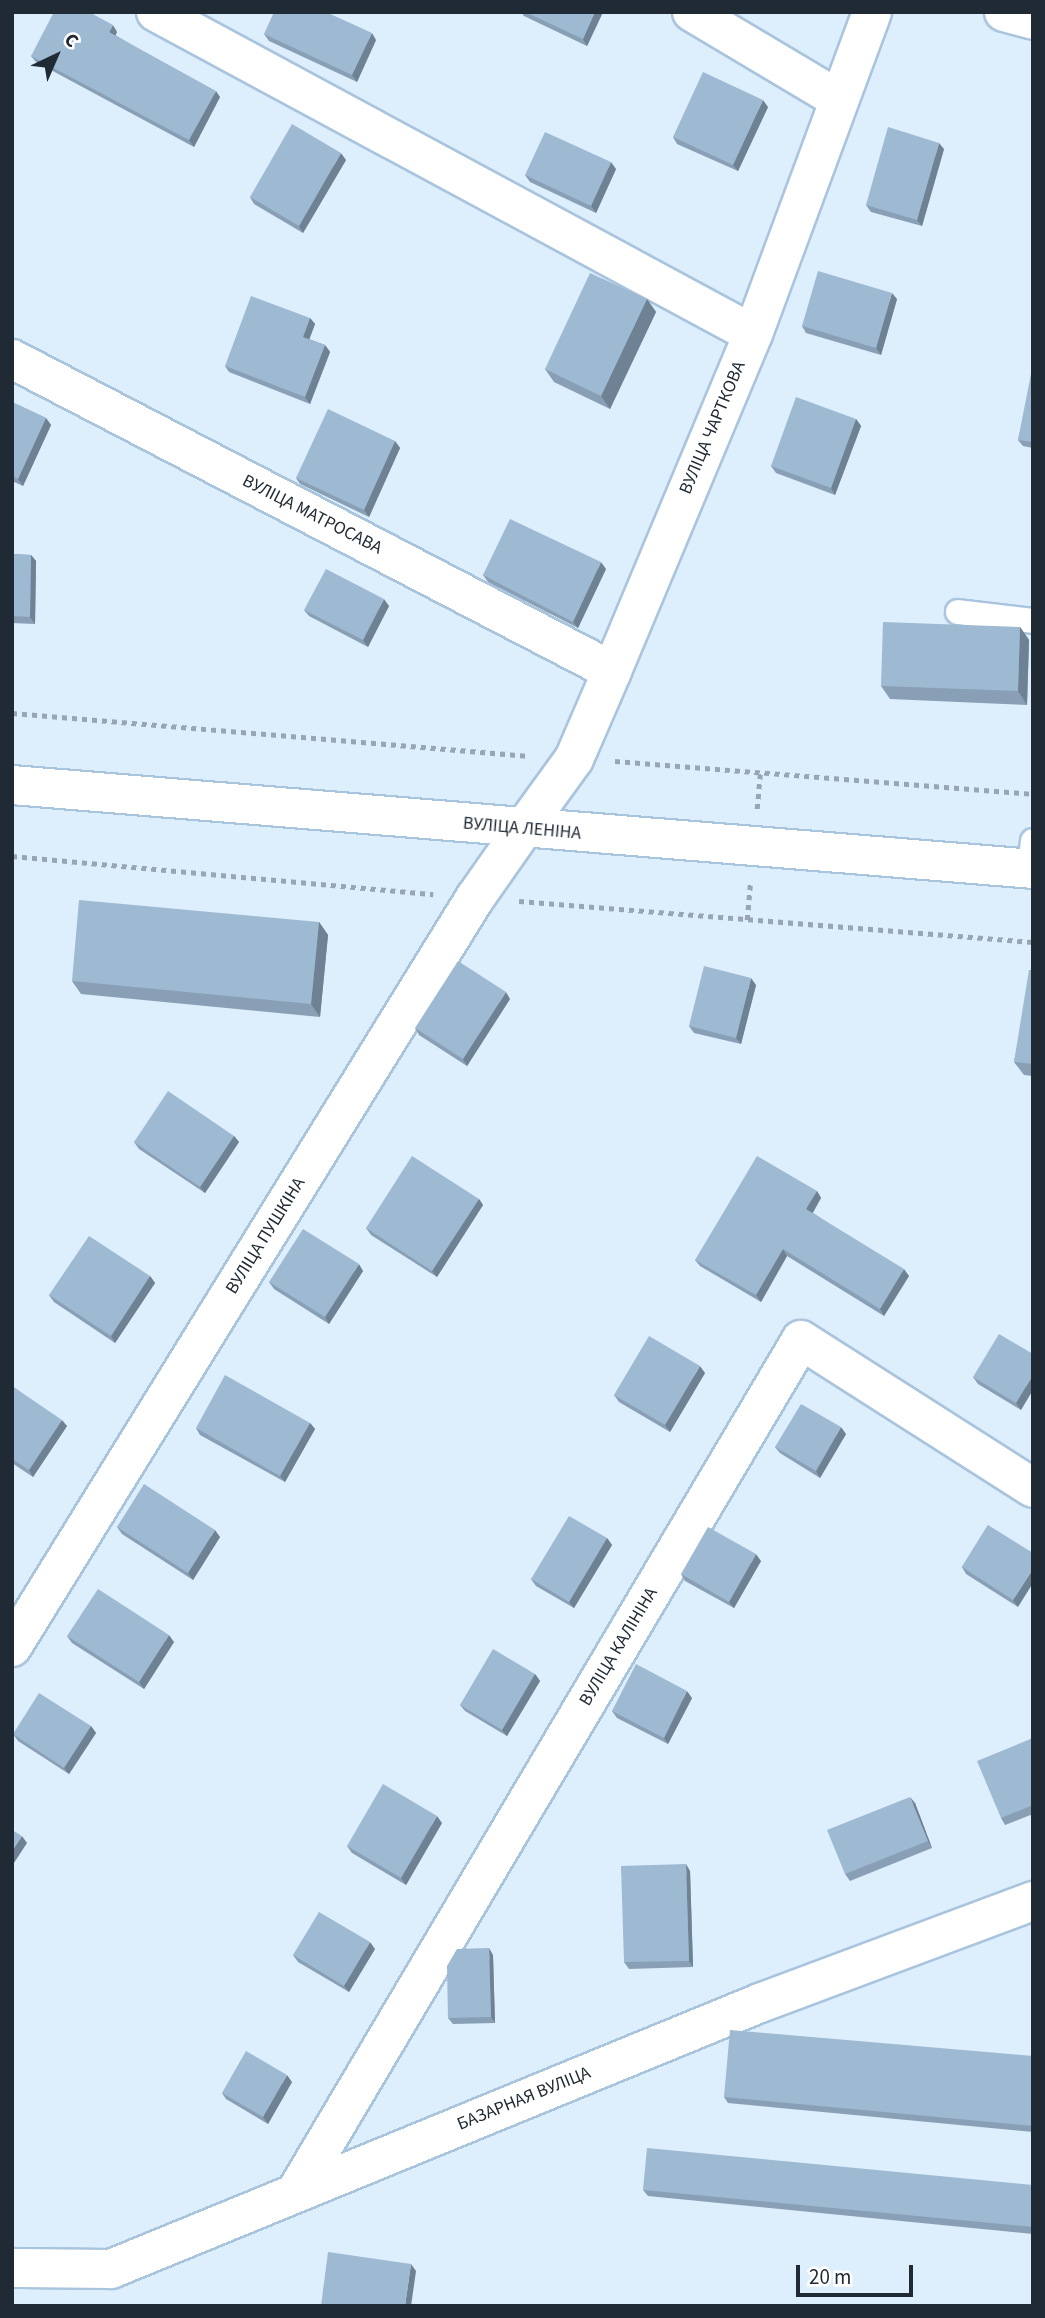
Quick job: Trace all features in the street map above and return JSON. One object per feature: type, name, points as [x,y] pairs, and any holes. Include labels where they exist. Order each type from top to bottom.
[{"type":"street","points":[[156,12],[752,334]]},
{"type":"street","points":[[692,12],[838,99]]},
{"type":"street","name":"ВУЛІЦА ЧАРТКОВА","points":[[524,828],[574,759],[612,671],[752,334],[872,12]]},
{"type":"street","points":[[1004,12],[1033,20]]},
{"type":"street","name":"ВУЛІЦА МАТРОСАВА","points":[[12,359],[612,671]]},
{"type":"street","name":"ВУЛІЦА ЛЕНІНА","points":[[12,785],[524,828],[1032,859]]},
{"type":"street","name":"ВУЛІЦА ПУШКІНА","points":[[12,1647],[475,898],[524,828]]},
{"type":"street","name":"ВУЛІЦА КАЛІНІНА","points":[[296,2192],[801,1340],[1033,1488]]},
{"type":"street","name":"БАЗАРНАЯ ВУЛІЦА","points":[[12,2268],[111,2269],[760,2003],[1033,1900]]},
{"type":"lane","points":[[958,612],[1033,621]]},
{"type":"path","points":[[12,713],[1033,794]]},
{"type":"building","points":[[54,12],[89,12],[113,25],[109,32],[216,91],[189,140],[31,56]]},
{"type":"building","points":[[274,12],[326,12],[372,33],[352,75],[264,34]]},
{"type":"building","points":[[525,12],[595,12],[583,39]]},
{"type":"building","points":[[703,72],[763,100],[733,165],[673,137]]},
{"type":"building","points":[[292,124],[341,153],[299,226],[250,197]]},
{"type":"building","points":[[888,127],[939,143],[917,220],[866,205]]},
{"type":"building","points":[[545,132],[611,162],[591,206],[525,175]]},
{"type":"building","points":[[818,271],[892,293],[876,348],[802,326]]},
{"type":"building","points":[[590,273],[647,299],[601,396],[545,369]]},
{"type":"building","points":[[251,296],[310,318],[303,337],[325,345],[305,397],[225,366]]},
{"type":"building","points":[[1031,374],[1033,375],[1033,442],[1018,440]]},
{"type":"building","points":[[796,397],[856,419],[831,488],[771,466]]},
{"type":"building","points":[[12,402],[46,418],[18,479],[12,476]]},
{"type":"building","points":[[328,409],[395,441],[364,510],[296,478]]},
{"type":"building","points":[[510,519],[601,562],[573,622],[483,575]]},
{"type":"building","points":[[12,554],[31,555],[30,617],[12,616]]},
{"type":"building","points":[[326,569],[384,599],[363,640],[304,610]]},
{"type":"building","points":[[883,622],[1020,627],[1018,691],[881,686]]},
{"type":"building","points":[[79,900],[319,922],[311,1004],[72,981]]},
{"type":"building","points":[[458,961],[506,992],[463,1059],[415,1028]]},
{"type":"building","points":[[704,966],[751,978],[736,1038],[689,1026]]},
{"type":"building","points":[[1029,970],[1033,970],[1033,1064],[1014,1062]]},
{"type":"building","points":[[168,1091],[234,1136],[200,1187],[134,1142]]},
{"type":"building","points":[[412,1156],[479,1199],[432,1271],[366,1228]]},
{"type":"building","points":[[757,1156],[817,1191],[806,1209],[904,1269],[880,1309],[783,1249],[756,1295],[695,1260]]},
{"type":"building","points":[[303,1229],[359,1264],[325,1317],[269,1282]]},
{"type":"building","points":[[89,1236],[150,1276],[111,1336],[49,1295]]},
{"type":"building","points":[[999,1334],[1033,1354],[1033,1375],[1016,1403],[973,1377]]},
{"type":"building","points":[[649,1336],[700,1366],[665,1425],[614,1395]]},
{"type":"building","points":[[225,1375],[310,1423],[280,1476],[196,1428]]},
{"type":"building","points":[[12,1386],[62,1420],[29,1470],[12,1459]]},
{"type":"building","points":[[801,1404],[841,1427],[816,1471],[775,1447]]},
{"type":"building","points":[[144,1484],[215,1530],[188,1573],[117,1527]]},
{"type":"building","points":[[569,1516],[607,1538],[569,1602],[531,1579]]},
{"type":"building","points":[[988,1525],[1033,1553],[1033,1569],[1013,1600],[962,1567]]},
{"type":"building","points":[[708,1527],[756,1554],[729,1602],[681,1574]]},
{"type":"building","points":[[98,1589],[169,1635],[139,1682],[67,1636]]},
{"type":"building","points":[[493,1649],[535,1674],[502,1730],[460,1705]]},
{"type":"building","points":[[636,1664],[687,1691],[664,1738],[612,1711]]},
{"type":"building","points":[[39,1693],[91,1726],[64,1768],[13,1734]]},
{"type":"building","points":[[1033,1738],[1033,1805],[1001,1818],[977,1761]]},
{"type":"building","points":[[383,1784],[437,1816],[401,1878],[347,1846]]},
{"type":"building","points":[[910,1797],[928,1841],[845,1874],[827,1830]]},
{"type":"building","points":[[12,1830],[22,1836],[12,1851]]},
{"type":"building","points":[[686,1864],[689,1961],[624,1962],[621,1866]]},
{"type":"building","points":[[319,1912],[370,1942],[344,1986],[293,1955]]},
{"type":"building","points":[[489,1948],[491,2017],[448,2018],[447,1966],[457,1949]]},
{"type":"building","points":[[730,2030],[1033,2056],[1033,2126],[724,2097]]},
{"type":"building","points":[[246,2051],[287,2075],[263,2117],[222,2093]]},
{"type":"building","points":[[647,2148],[1033,2185],[1033,2227],[643,2190]]},
{"type":"building","points":[[328,2252],[411,2264],[405,2306],[321,2306]]}]
